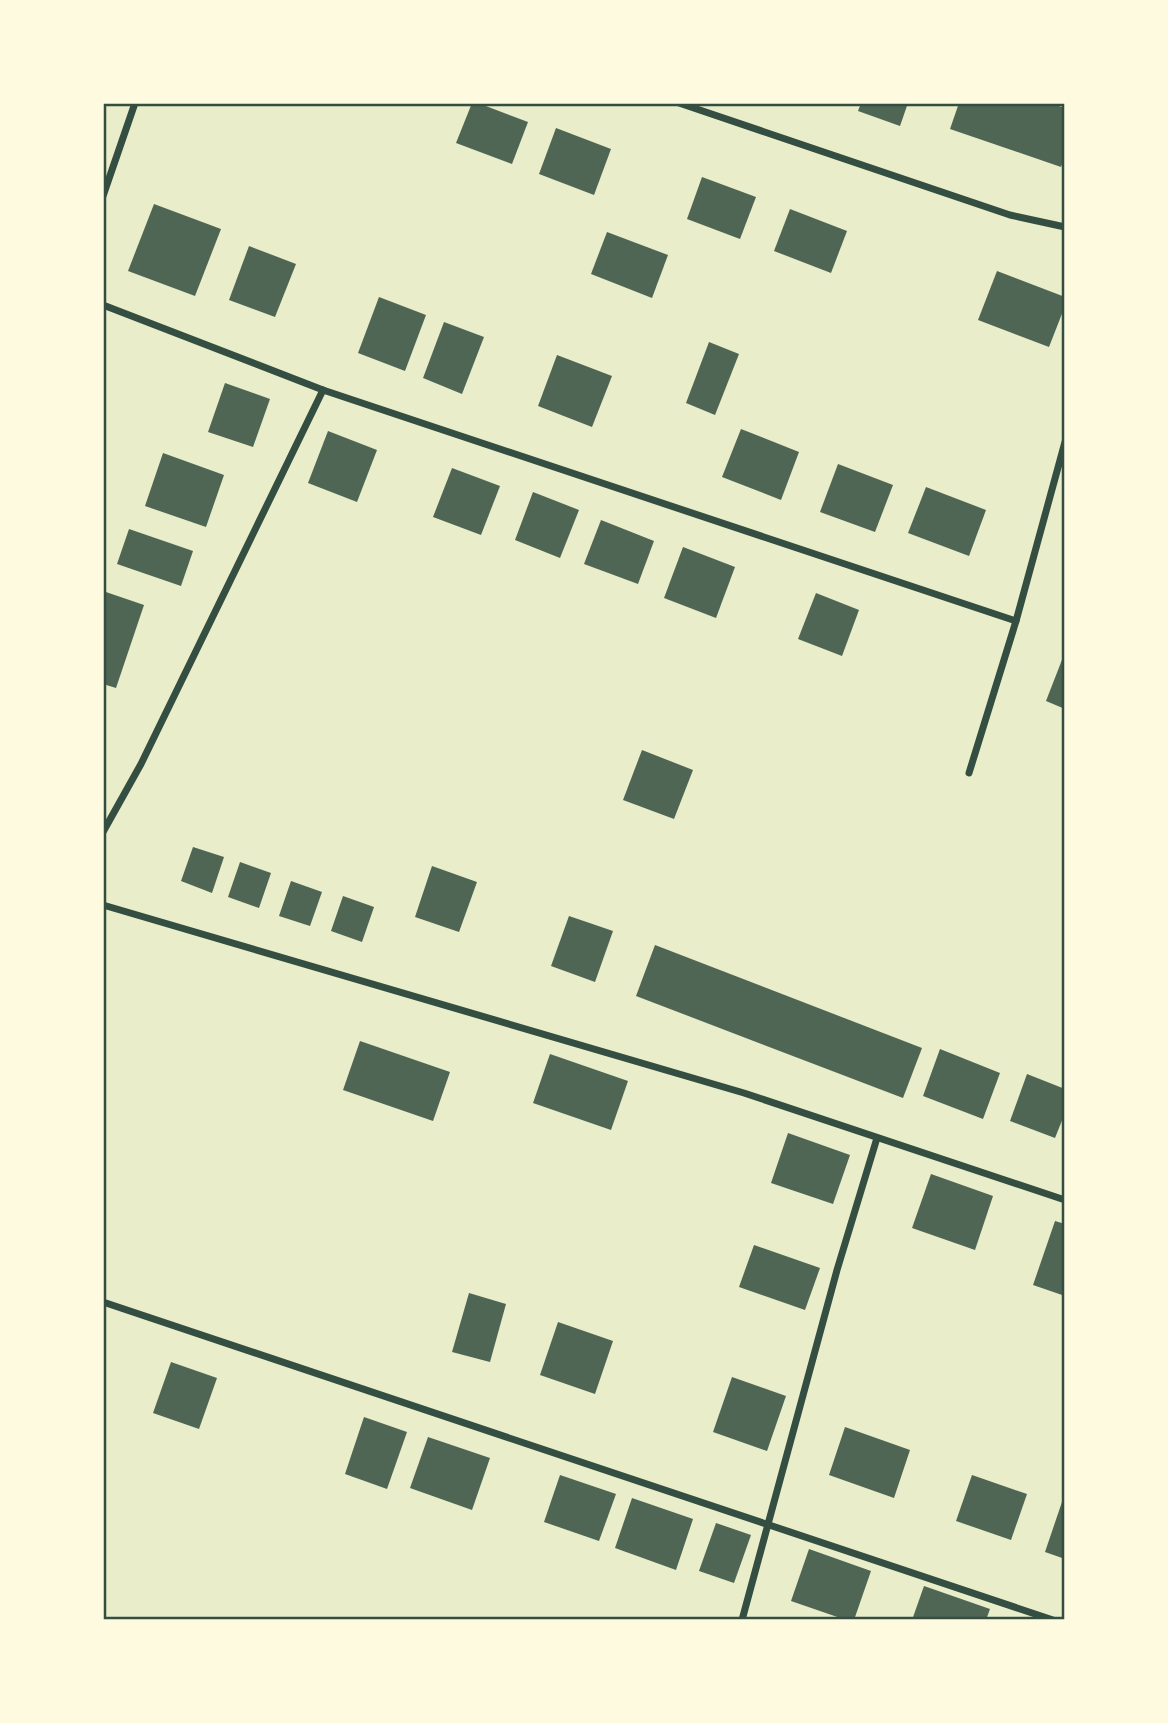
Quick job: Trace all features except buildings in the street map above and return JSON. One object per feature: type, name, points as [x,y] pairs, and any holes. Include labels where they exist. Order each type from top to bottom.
[{"type":"street","points":[[103,196],[135,103]]},
{"type":"street","points":[[679,103],[1010,215],[1065,227]]},
{"type":"street","points":[[103,305],[323,390],[1016,621]]},
{"type":"street","points":[[103,832],[141,764],[323,390]]},
{"type":"street","points":[[969,773],[1016,621],[1065,442]]},
{"type":"street","points":[[103,905],[744,1093],[1065,1200]]},
{"type":"street","points":[[742,1620],[836,1270],[877,1138]]},
{"type":"street","points":[[103,1302],[1053,1620]]}]
